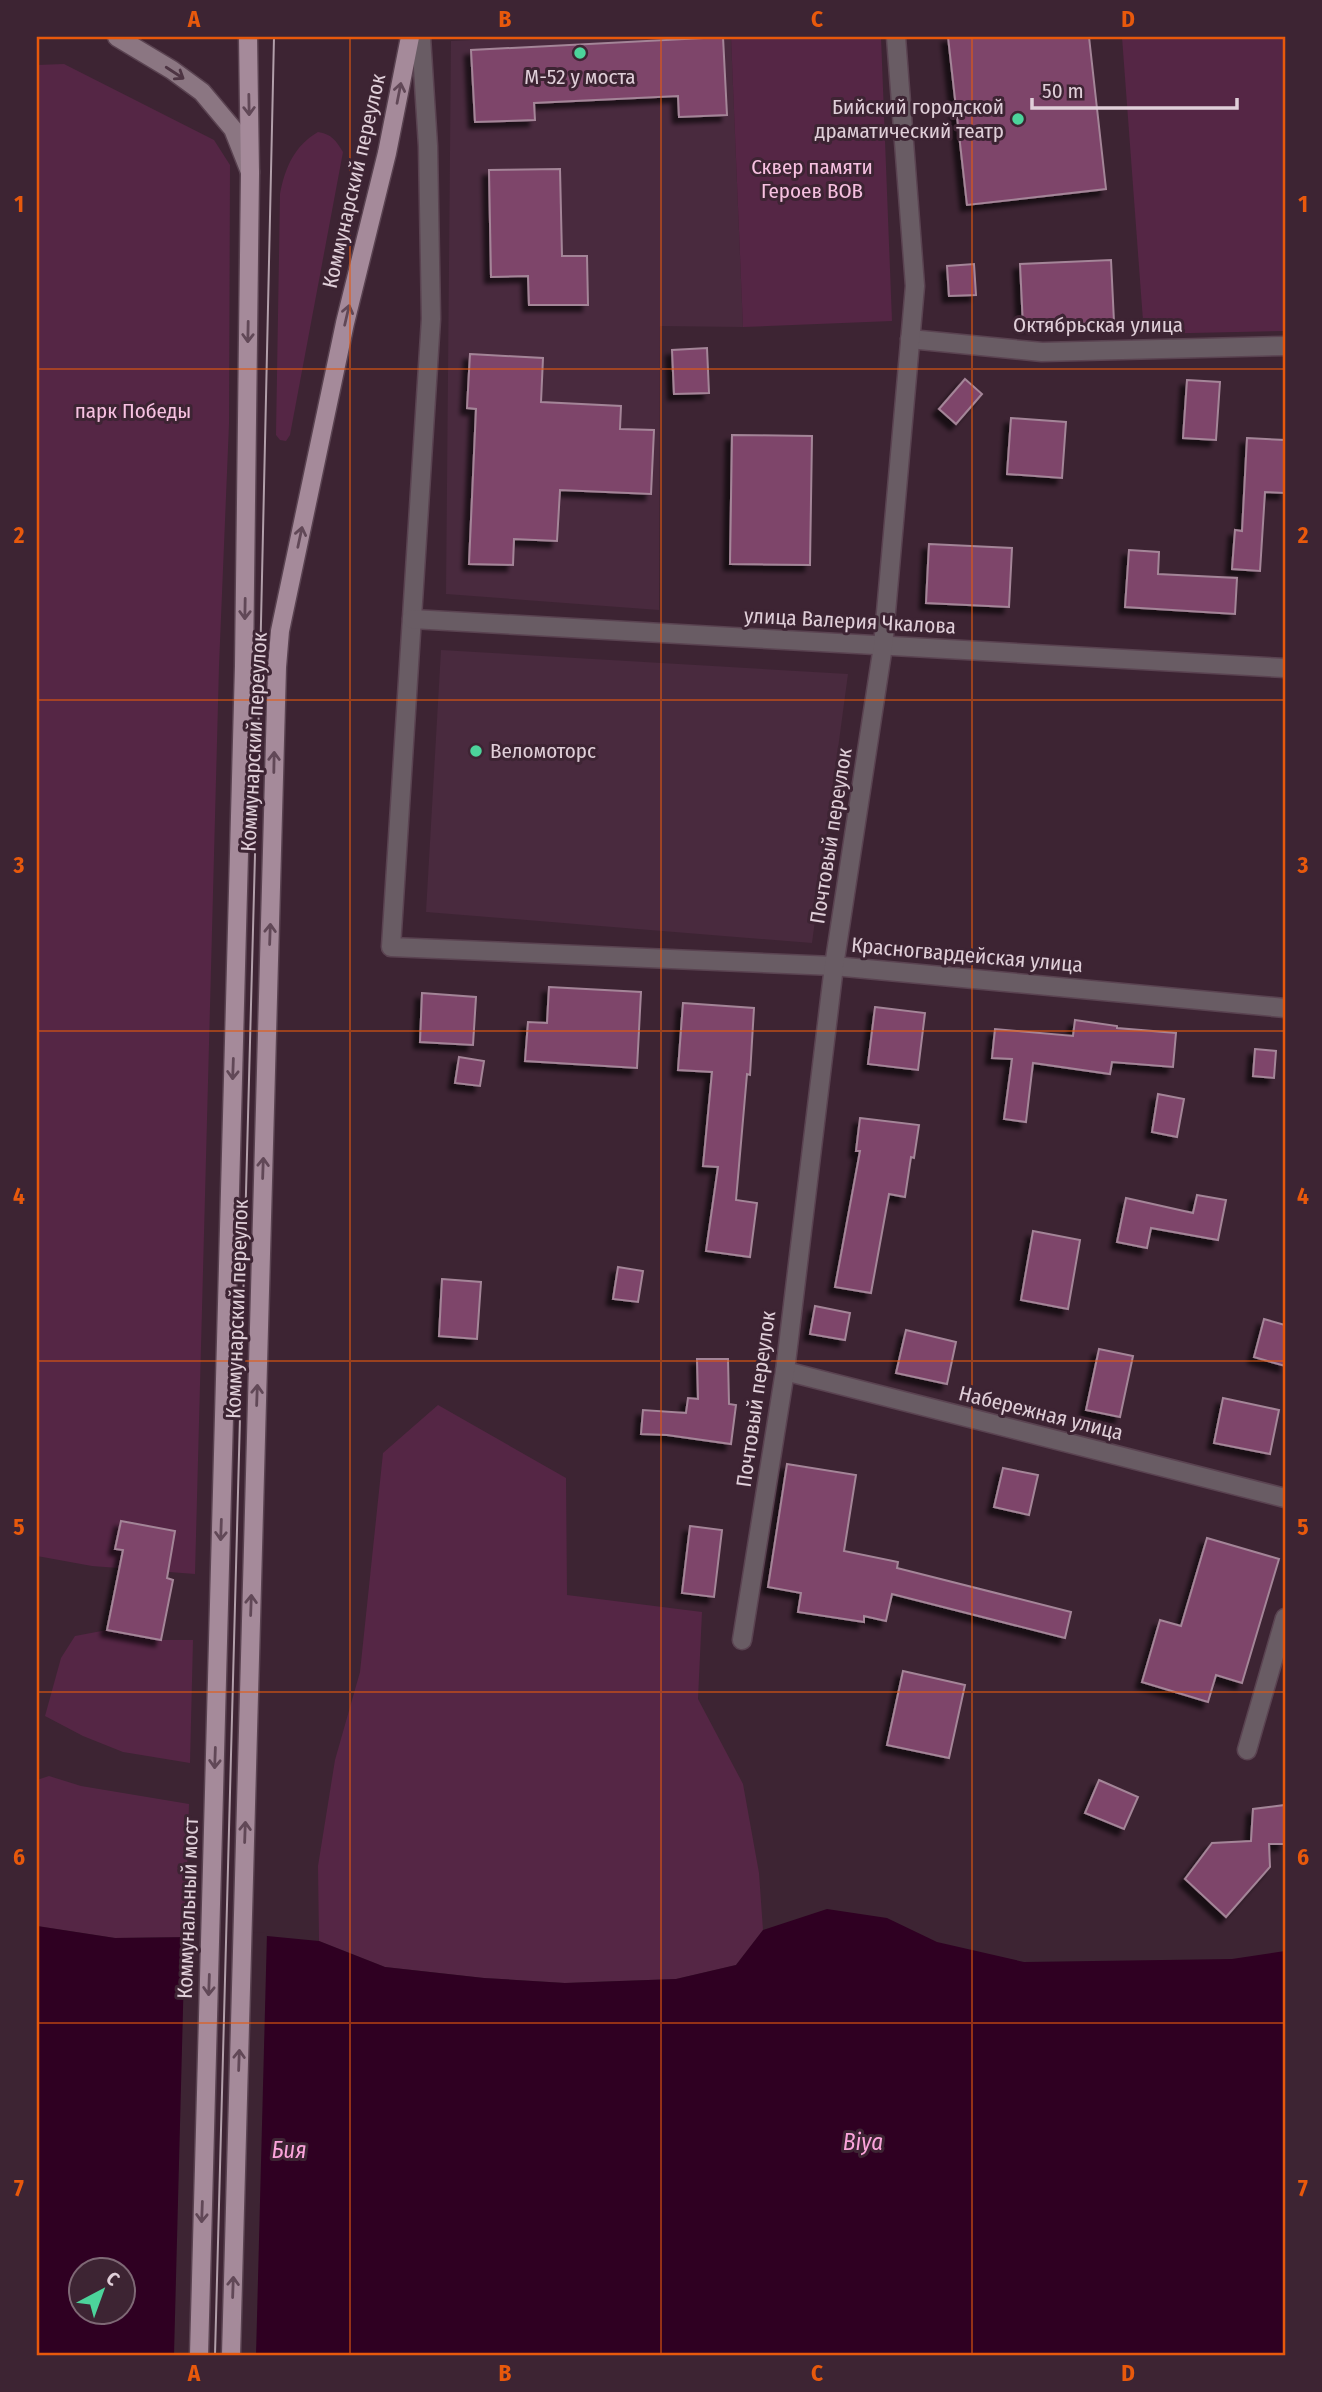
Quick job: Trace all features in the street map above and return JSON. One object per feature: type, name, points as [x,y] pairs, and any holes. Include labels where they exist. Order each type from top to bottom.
[{"type":"main road","name":"Коммунарский переулок","points":[[223,1462],[239,830],[250,174],[248,37]]},
{"type":"main road","name":"Коммунарский переулок","points":[[231,2355],[276,667],[281,631],[345,323],[387,153],[410,37]]},
{"type":"main road","name":"Коммунальный мост","points":[[199,2355],[223,1462]]},
{"type":"street","points":[[117,37],[172,70],[202,92],[233,129],[250,174]]},
{"type":"street","points":[[412,619],[431,319],[429,159],[421,37]]},
{"type":"street","name":"Почтовый переулок","points":[[742,1640],[785,1371],[834,966],[883,646],[915,286],[896,37]]},
{"type":"street","name":"Октябрьская улица","points":[[911,339],[1042,352],[1285,346]]},
{"type":"street","name":"улица Валерия Чкалова","points":[[412,619],[1285,668]]},
{"type":"street","name":"Красногвардейская улица","points":[[412,619],[391,947],[834,966],[1285,1008]]},
{"type":"street","name":"Набережная улица","points":[[785,1371],[1285,1498]]},
{"type":"street","points":[[1247,1750],[1285,1618]]},
{"type":"shaded area","points":[[539,37],[731,37],[743,327],[660,326],[659,610],[446,594],[451,41]]},
{"type":"shaded area","points":[[441,650],[848,674],[812,943],[426,912]]},
{"type":"green space","name":"Сквер памяти Героев ВОВ","points":[[731,37],[881,37],[892,321],[743,327]]},
{"type":"green space","points":[[1122,37],[1285,37],[1285,331],[1144,334]]},
{"type":"green space","name":"парк Победы","points":[[64,64],[214,140],[230,165],[229,424],[219,666],[195,1574],[92,1566],[37,1556],[37,65]]},
{"type":"green space","points":[[318,132],[327,134],[343,152],[290,435],[286,441],[280,440],[276,435],[280,194],[292,158],[303,144]]},
{"type":"green space","points":[[438,1405],[566,1478],[567,1595],[702,1612],[698,1699],[743,1784],[759,1873],[763,1930],[736,1965],[676,1979],[565,1983],[484,1978],[385,1967],[319,1941],[318,1866],[335,1760],[360,1672],[383,1453]]},
{"type":"green space","points":[[107,1630],[161,1640],[193,1640],[190,1763],[123,1752],[83,1736],[45,1716],[61,1658],[75,1636]]},
{"type":"green space","points":[[49,1776],[81,1786],[189,1804],[185,1937],[115,1938],[37,1926],[37,1780]]},
{"type":"water","points":[[827,1909],[887,1918],[937,1942],[1024,1962],[1232,1959],[1285,1951],[1285,2355],[37,2355],[37,1926],[115,1938],[267,1936],[319,1941],[385,1967],[484,1978],[565,1983],[676,1979],[736,1965],[763,1930]]},
{"type":"pier","points":[[267,1932],[256,2355],[174,2355],[185,1933]]},
{"type":"building","points":[[723,37],[727,115],[679,117],[678,96],[534,103],[535,120],[475,122],[471,50]]},
{"type":"building","points":[[948,37],[1089,37],[1106,189],[967,205]]},
{"type":"building","points":[[560,169],[562,256],[587,256],[588,305],[529,305],[528,276],[491,277],[489,170]]},
{"type":"building","points":[[1111,260],[1114,322],[1023,326],[1020,264]]},
{"type":"building","points":[[974,264],[976,295],[949,296],[947,266]]},
{"type":"building","points":[[707,348],[709,393],[674,394],[672,350]]},
{"type":"building","points":[[470,354],[543,358],[541,402],[621,406],[620,429],[654,430],[651,494],[560,490],[557,541],[514,539],[513,565],[469,564],[476,409],[467,408]]},
{"type":"building","points":[[965,379],[982,394],[956,424],[939,409]]},
{"type":"building","points":[[1187,380],[1220,382],[1216,440],[1183,438]]},
{"type":"building","points":[[1011,418],[1066,422],[1062,478],[1007,474]]},
{"type":"building","points":[[732,435],[812,436],[810,565],[730,564]]},
{"type":"building","points":[[1247,438],[1285,440],[1285,493],[1265,492],[1260,571],[1232,569],[1235,530],[1242,531]]},
{"type":"building","points":[[929,544],[1012,548],[1009,607],[926,603]]},
{"type":"building","points":[[1129,550],[1159,552],[1158,574],[1237,578],[1235,614],[1125,607]]},
{"type":"building","points":[[549,987],[641,992],[637,1068],[525,1061],[528,1022],[547,1023]]},
{"type":"building","points":[[422,993],[476,997],[473,1045],[420,1042]]},
{"type":"building","points":[[683,1003],[754,1008],[750,1075],[747,1074],[736,1200],[757,1203],[750,1257],[706,1251],[718,1167],[703,1166],[712,1072],[678,1070]]},
{"type":"building","points":[[875,1007],[925,1013],[918,1070],[868,1064]]},
{"type":"building","points":[[1075,1020],[1117,1028],[1176,1033],[1173,1067],[1112,1062],[1110,1074],[1033,1063],[1026,1122],[1004,1119],[1012,1059],[992,1058],[995,1029],[1073,1036]]},
{"type":"building","points":[[1255,1049],[1276,1051],[1274,1078],[1253,1076]]},
{"type":"building","points":[[459,1057],[484,1061],[480,1086],[455,1083]]},
{"type":"building","points":[[1158,1094],[1184,1099],[1177,1137],[1152,1132]]},
{"type":"building","points":[[860,1118],[919,1125],[905,1197],[889,1194],[871,1293],[835,1287],[860,1151],[856,1151]]},
{"type":"building","points":[[1197,1195],[1226,1200],[1218,1240],[1151,1228],[1147,1248],[1117,1242],[1126,1198],[1193,1213]]},
{"type":"building","points":[[1033,1231],[1080,1240],[1068,1309],[1021,1300]]},
{"type":"building","points":[[618,1267],[643,1271],[638,1302],[613,1299]]},
{"type":"building","points":[[442,1279],[481,1282],[477,1339],[439,1336]]},
{"type":"building","points":[[815,1306],[850,1313],[845,1340],[810,1334]]},
{"type":"building","points":[[1264,1319],[1285,1325],[1285,1366],[1254,1357]]},
{"type":"building","points":[[906,1330],[956,1342],[947,1384],[896,1373]]},
{"type":"building","points":[[1099,1349],[1133,1356],[1120,1417],[1086,1410]]},
{"type":"building","points":[[697,1359],[728,1359],[729,1404],[736,1405],[731,1444],[641,1434],[643,1410],[686,1413],[688,1398],[698,1399]]},
{"type":"building","points":[[1223,1398],[1279,1410],[1270,1454],[1214,1443]]},
{"type":"building","points":[[787,1464],[856,1475],[844,1551],[898,1562],[897,1568],[1071,1612],[1065,1638],[892,1594],[886,1621],[864,1616],[864,1622],[798,1612],[801,1593],[768,1587]]},
{"type":"building","points":[[1003,1468],[1038,1475],[1029,1515],[994,1507]]},
{"type":"building","points":[[121,1521],[175,1531],[167,1578],[173,1580],[161,1640],[107,1630],[123,1550],[115,1549]]},
{"type":"building","points":[[690,1526],[722,1530],[714,1597],[682,1593]]},
{"type":"building","points":[[1207,1538],[1279,1559],[1242,1683],[1216,1675],[1208,1702],[1142,1682],[1160,1620],[1181,1626]]},
{"type":"building","points":[[903,1671],[965,1685],[949,1758],[887,1745]]},
{"type":"building","points":[[1099,1780],[1138,1797],[1124,1829],[1085,1813]]},
{"type":"building","points":[[1285,1805],[1284,1844],[1269,1844],[1270,1867],[1226,1917],[1185,1879],[1212,1843],[1251,1841],[1253,1809]]},
{"type":"tram line","points":[[215,2355],[274,37]]},
{"type":"place","name":"М-52 у моста","points":[[580,53]]},
{"type":"place","name":"Бийский городской драматический театр","points":[[1018,119]]},
{"type":"place","name":"Веломоторс","points":[[476,751]]},
{"type":"water label","name":"Biya","points":[[863,2142]]},
{"type":"water label","name":"Бия","points":[[289,2150]]}]
